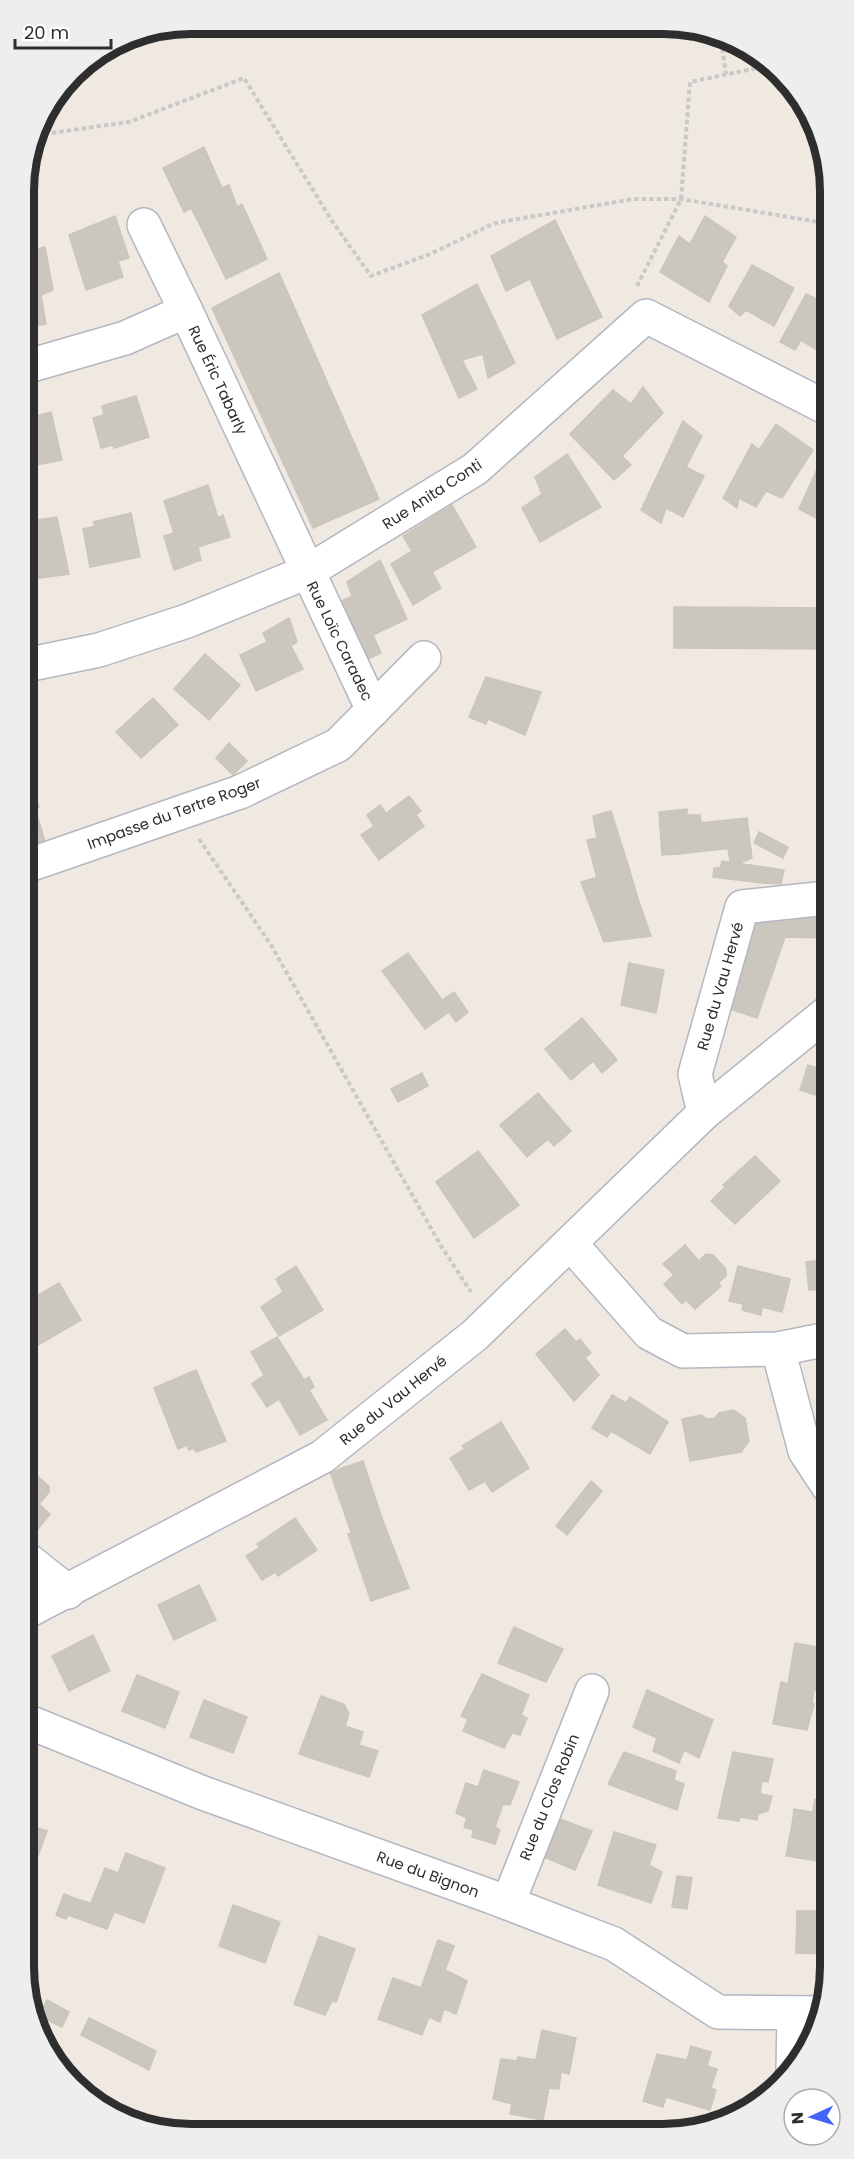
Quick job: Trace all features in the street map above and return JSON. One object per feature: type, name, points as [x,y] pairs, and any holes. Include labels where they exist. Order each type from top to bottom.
[{"type":"street","points":[[144,225],[186,311]]},
{"type":"street","name":"Rue Éric Tabarly","points":[[35,365],[125,338],[186,311],[307,572]]},
{"type":"street","points":[[646,316],[820,404]]},
{"type":"street","name":"Rue Anita Conti","points":[[35,662],[99,650],[187,621],[307,572],[475,469],[646,316]]},
{"type":"street","name":"Rue Loïc Caradec","points":[[307,572],[373,710]]},
{"type":"street","name":"Impasse du Tertre Roger","points":[[35,863],[240,792],[338,745],[424,658]]},
{"type":"street","name":"Rue du Vau Hervé","points":[[704,1113],[694,1074],[742,907],[820,899]]},
{"type":"street","name":"Rue du Vau Hervé","points":[[34,1608],[322,1457],[493,1318],[704,1113],[820,1019]]},
{"type":"street","points":[[570,1243],[649,1333],[683,1351],[778,1349],[819,1341]]},
{"type":"street","points":[[778,1349],[805,1451],[819,1473]]},
{"type":"street","points":[[34,1565],[68,1592]]},
{"type":"street","name":"Rue du Clos Robin","points":[[508,1903],[592,1691]]},
{"type":"street","name":"Rue du Bignon","points":[[34,1724],[203,1793],[508,1903],[614,1944],[718,2012],[808,2013]]},
{"type":"street","points":[[801,2041],[808,2013]]},
{"type":"path","points":[[722,47],[726,74]]},
{"type":"path","points":[[646,316],[635,291],[681,199],[690,82],[759,68]]},
{"type":"path","points":[[45,134],[129,123],[244,78],[332,221],[371,276],[430,254],[495,223],[633,199],[681,199],[820,222]]},
{"type":"path","points":[[182,813],[271,945],[441,1246],[466,1286],[493,1318]]},
{"type":"building","points":[[204,147],[222,188],[229,185],[237,207],[201,227],[191,208],[184,212],[163,168]]},
{"type":"building","points":[[242,204],[267,259],[226,279],[201,227]]},
{"type":"building","points":[[115,216],[129,258],[118,261],[123,277],[86,290],[69,235]]},
{"type":"building","points":[[705,216],[736,237],[722,262],[727,266],[709,302],[660,272],[679,236],[690,244]]},
{"type":"building","points":[[555,220],[602,317],[557,339],[530,279],[506,291],[491,256]]},
{"type":"building","points":[[45,247],[53,290],[41,295],[46,324],[35,326],[35,250]]},
{"type":"building","points":[[752,265],[794,288],[774,326],[746,310],[740,316],[729,306]]},
{"type":"building","points":[[279,273],[379,499],[313,528],[212,308]]},
{"type":"building","points":[[477,284],[515,363],[488,378],[483,354],[462,360],[477,389],[459,398],[422,315]]},
{"type":"building","points":[[806,294],[820,301],[820,352],[801,340],[795,350],[780,342]]},
{"type":"building","points":[[643,387],[663,413],[622,456],[631,465],[614,480],[570,434],[613,390],[631,404]]},
{"type":"building","points":[[136,396],[149,437],[114,448],[113,445],[101,448],[93,418],[104,415],[102,406]]},
{"type":"building","points":[[51,412],[62,460],[35,465],[35,416]]},
{"type":"building","points":[[683,421],[702,436],[686,467],[704,476],[683,517],[666,508],[661,523],[641,510]]},
{"type":"building","points":[[776,424],[813,450],[782,498],[766,491],[756,507],[739,498],[737,508],[723,498],[752,444],[759,450]]},
{"type":"building","points":[[567,454],[601,507],[540,542],[522,508],[542,494],[535,477]]},
{"type":"building","points":[[818,467],[820,468],[820,520],[799,509]]},
{"type":"building","points":[[208,485],[218,518],[223,515],[230,537],[198,547],[201,560],[174,570],[164,536],[174,533],[164,501]]},
{"type":"building","points":[[452,505],[476,547],[432,572],[441,588],[413,605],[391,564],[412,551],[403,536]]},
{"type":"building","points":[[131,513],[140,557],[90,567],[83,529],[95,526],[93,522]]},
{"type":"building","points":[[57,517],[69,574],[35,579],[35,520]]},
{"type":"building","points":[[380,560],[407,619],[373,635],[381,653],[366,660],[337,603],[352,596],[347,582]]},
{"type":"building","points":[[674,607],[820,608],[820,649],[674,648]]},
{"type":"building","points":[[289,618],[297,642],[291,646],[303,669],[256,691],[240,655],[267,642],[263,633]]},
{"type":"building","points":[[205,654],[240,685],[209,720],[174,689]]},
{"type":"building","points":[[486,677],[541,692],[525,735],[488,719],[486,724],[469,717]]},
{"type":"building","points":[[153,698],[178,725],[141,758],[116,732]]},
{"type":"building","points":[[229,743],[247,761],[233,775],[216,758]]},
{"type":"building","points":[[35,795],[39,807],[35,808],[40,825],[35,827]]},
{"type":"building","points":[[409,796],[421,811],[416,815],[424,826],[379,860],[361,835],[374,826],[367,815],[380,805],[386,813]]},
{"type":"building","points":[[687,809],[687,815],[700,815],[701,823],[660,827],[659,812]]},
{"type":"building","points":[[611,811],[629,868],[597,878],[587,840],[597,838],[593,816]]},
{"type":"building","points":[[747,818],[752,858],[740,863],[730,862],[728,849],[722,849],[719,821]]},
{"type":"building","points":[[719,821],[722,849],[679,854],[676,825]]},
{"type":"building","points":[[40,825],[45,841],[37,845],[35,843],[35,827]]},
{"type":"building","points":[[676,825],[679,854],[662,855],[660,827]]},
{"type":"building","points":[[759,832],[788,847],[783,858],[754,843]]},
{"type":"building","points":[[722,861],[764,867],[762,883],[713,877],[714,868],[720,868]]},
{"type":"building","points":[[764,867],[784,870],[781,884],[762,883]]},
{"type":"building","points":[[629,868],[638,899],[592,911],[581,882]]},
{"type":"building","points":[[638,899],[651,936],[604,942],[592,911]]},
{"type":"building","points":[[820,913],[820,938],[785,937],[757,1018],[727,1008],[756,920]]},
{"type":"building","points":[[408,953],[442,1000],[454,992],[468,1012],[456,1022],[449,1012],[425,1029],[382,971]]},
{"type":"building","points":[[629,963],[664,970],[656,1013],[621,1005]]},
{"type":"building","points":[[582,1018],[617,1060],[602,1073],[593,1061],[571,1080],[545,1049]]},
{"type":"building","points":[[808,1065],[820,1069],[819,1096],[800,1090]]},
{"type":"building","points":[[422,1073],[428,1086],[398,1102],[391,1089]]},
{"type":"building","points":[[538,1093],[571,1131],[554,1146],[548,1139],[527,1157],[500,1125]]},
{"type":"building","points":[[478,1151],[519,1205],[474,1238],[436,1182]]},
{"type":"building","points":[[755,1156],[780,1181],[735,1224],[711,1201],[725,1187],[723,1185]]},
{"type":"building","points":[[685,1245],[699,1261],[706,1254],[713,1255],[726,1269],[726,1276],[718,1283],[721,1286],[695,1309],[686,1300],[682,1304],[664,1284],[674,1275],[663,1264]]},
{"type":"building","points":[[819,1260],[819,1289],[809,1290],[806,1262]]},
{"type":"building","points":[[296,1266],[323,1310],[279,1336],[261,1307],[283,1292],[276,1279]]},
{"type":"building","points":[[738,1266],[790,1279],[782,1312],[762,1307],[761,1315],[742,1310],[743,1304],[729,1301]]},
{"type":"building","points":[[59,1283],[81,1320],[34,1347],[34,1297]]},
{"type":"building","points":[[565,1329],[576,1342],[580,1339],[591,1353],[585,1358],[599,1375],[574,1401],[536,1354]]},
{"type":"building","points":[[277,1337],[304,1380],[309,1377],[314,1387],[309,1390],[327,1420],[300,1435],[279,1399],[267,1407],[252,1384],[264,1375],[251,1352]]},
{"type":"building","points":[[196,1370],[226,1441],[196,1452],[194,1448],[189,1450],[187,1445],[178,1449],[154,1388]]},
{"type":"building","points":[[612,1395],[626,1403],[630,1397],[668,1422],[650,1454],[611,1431],[607,1437],[592,1428]]},
{"type":"building","points":[[734,1410],[745,1418],[749,1441],[741,1452],[690,1461],[682,1419],[701,1415],[707,1419],[715,1418],[719,1413]]},
{"type":"building","points":[[501,1422],[529,1468],[492,1492],[485,1481],[469,1490],[450,1458],[465,1449],[462,1446]]},
{"type":"building","points":[[363,1461],[383,1521],[351,1532],[330,1472]]},
{"type":"building","points":[[34,1473],[49,1486],[49,1492],[39,1504],[50,1514],[38,1529],[34,1526]]},
{"type":"building","points":[[591,1481],[602,1491],[567,1535],[556,1526]]},
{"type":"building","points":[[295,1518],[317,1550],[278,1576],[275,1572],[262,1580],[246,1556],[260,1547],[257,1544]]},
{"type":"building","points":[[383,1521],[409,1588],[371,1601],[348,1534]]},
{"type":"building","points":[[199,1585],[216,1620],[174,1640],[158,1605]]},
{"type":"building","points":[[514,1627],[563,1649],[546,1682],[498,1663]]},
{"type":"building","points":[[93,1635],[110,1671],[69,1691],[52,1656]]},
{"type":"building","points":[[795,1643],[819,1647],[819,1691],[814,1690],[812,1703],[814,1704],[807,1730],[773,1724],[781,1682],[788,1684]]},
{"type":"building","points":[[482,1674],[529,1695],[521,1715],[527,1718],[520,1735],[512,1733],[504,1748],[463,1731],[468,1719],[461,1716]]},
{"type":"building","points":[[137,1675],[179,1692],[165,1728],[122,1711]]},
{"type":"building","points":[[647,1690],[713,1720],[699,1758],[684,1750],[679,1763],[653,1751],[657,1738],[633,1727]]},
{"type":"building","points":[[321,1696],[344,1704],[349,1714],[345,1726],[363,1732],[359,1745],[378,1751],[369,1777],[299,1754]]},
{"type":"building","points":[[204,1700],[247,1717],[233,1753],[190,1737]]},
{"type":"building","points":[[624,1752],[676,1771],[674,1780],[684,1784],[677,1810],[608,1784]]},
{"type":"building","points":[[733,1752],[773,1759],[768,1782],[762,1781],[760,1794],[772,1796],[768,1811],[758,1814],[757,1820],[740,1817],[739,1821],[718,1818]]},
{"type":"building","points":[[484,1770],[519,1782],[510,1805],[503,1804],[495,1827],[500,1830],[495,1844],[472,1837],[473,1830],[464,1827],[467,1818],[456,1813],[466,1783],[478,1787]]},
{"type":"building","points":[[815,1799],[819,1800],[819,1861],[786,1856],[793,1819],[811,1822]]},
{"type":"building","points":[[794,1809],[812,1812],[811,1822],[793,1819]]},
{"type":"building","points":[[552,1816],[592,1831],[575,1870],[537,1854]]},
{"type":"building","points":[[34,1827],[47,1831],[34,1866]]},
{"type":"building","points":[[614,1832],[656,1845],[649,1865],[662,1872],[651,1903],[598,1885]]},
{"type":"building","points":[[126,1853],[165,1868],[144,1923],[91,1903],[105,1868],[118,1873]]},
{"type":"building","points":[[677,1876],[692,1878],[687,1909],[672,1907]]},
{"type":"building","points":[[64,1894],[74,1898],[66,1919],[56,1915]]},
{"type":"building","points":[[74,1898],[80,1900],[74,1917],[68,1915]]},
{"type":"building","points":[[81,1900],[114,1912],[107,1929],[74,1917]]},
{"type":"building","points":[[233,1905],[280,1922],[265,1963],[219,1946]]},
{"type":"building","points":[[797,1911],[819,1911],[819,1954],[796,1953]]},
{"type":"building","points":[[319,1936],[355,1949],[336,2002],[332,2001],[325,2015],[294,2004]]},
{"type":"building","points":[[438,1940],[454,1946],[445,1970],[467,1981],[456,2014],[444,2009],[440,2022],[429,2017],[422,2035],[378,2019],[393,1978],[421,1988]]},
{"type":"building","points":[[47,2000],[69,2012],[62,2027],[43,2018],[41,2012]]},
{"type":"building","points":[[89,2018],[156,2051],[149,2070],[81,2035]]},
{"type":"building","points":[[542,2030],[576,2038],[569,2074],[561,2072],[559,2089],[549,2088],[543,2120],[510,2114],[512,2104],[493,2099],[501,2059],[517,2061],[518,2057],[536,2060]]},
{"type":"building","points":[[691,2046],[711,2052],[707,2066],[717,2069],[711,2088],[716,2090],[710,2110],[666,2097],[663,2107],[643,2101],[657,2054],[687,2060]]}]
